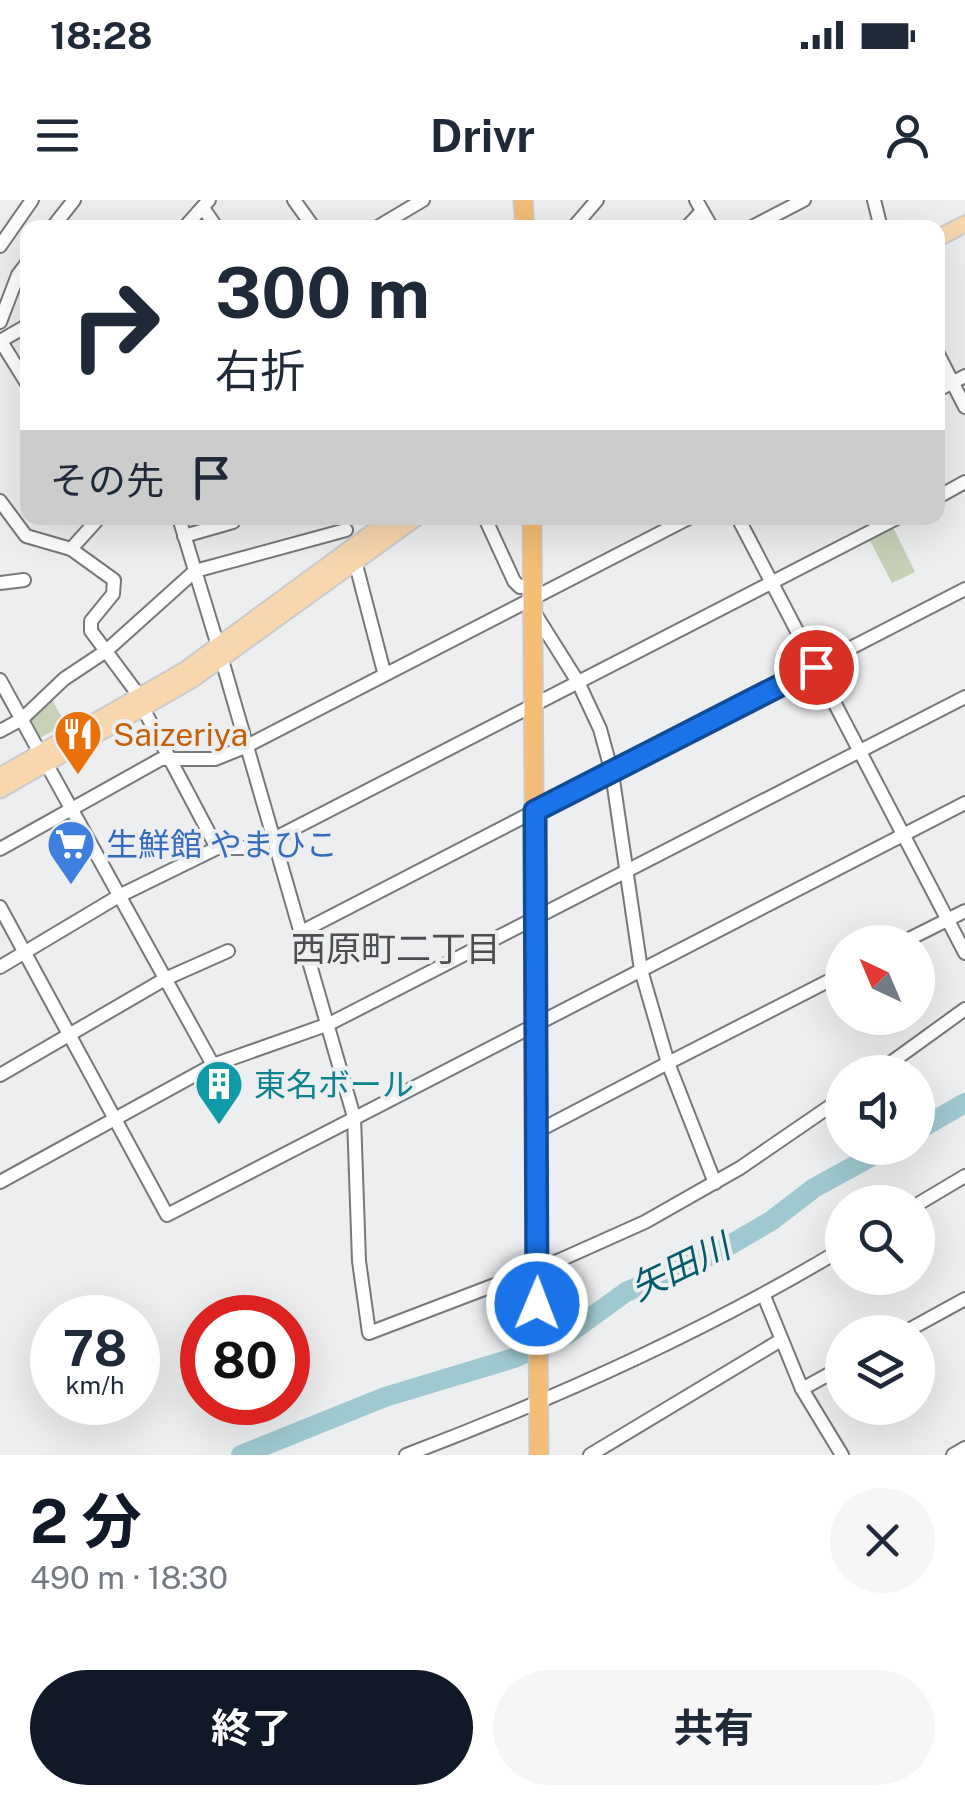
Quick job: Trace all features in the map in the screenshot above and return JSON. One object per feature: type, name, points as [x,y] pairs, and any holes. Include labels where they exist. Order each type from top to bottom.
[{"type":"highway","points":[[532,525],[540,1455]]},
{"type":"main road","points":[[220,653],[383,525]]},
{"type":"main road","points":[[0,776],[43,758],[142,704],[406,525]]},
{"type":"main road","points":[[0,790],[43,758]]},
{"type":"street","points":[[0,246],[32,200]]},
{"type":"street","points":[[58,220],[74,200]]},
{"type":"street","points":[[389,220],[423,200]]},
{"type":"street","points":[[580,220],[597,200]]},
{"type":"street","points":[[765,220],[804,200]]},
{"type":"street","points":[[0,322],[20,272]]},
{"type":"street","points":[[1,340],[20,372]]},
{"type":"street","points":[[959,379],[965,407]]},
{"type":"street","points":[[0,501],[26,536],[70,549],[114,580],[113,594],[90,621],[91,630],[142,704],[217,848]]},
{"type":"street","points":[[70,549],[92,525]]},
{"type":"street","points":[[181,525],[354,1117],[358,1262],[368,1332],[537,1270],[645,1222],[716,1183],[825,1109]]},
{"type":"street","points":[[184,536],[222,525]]},
{"type":"street","points":[[341,525],[358,544]]},
{"type":"street","points":[[488,525],[514,581],[532,597],[600,729],[612,772],[641,970],[668,1063],[716,1183]]},
{"type":"street","points":[[0,848],[169,757],[216,759],[245,747],[675,525]]},
{"type":"street","points":[[742,525],[965,953]]},
{"type":"street","points":[[0,968],[119,896],[217,848],[256,848],[883,525]]},
{"type":"street","points":[[0,731],[22,719],[64,679],[106,651],[195,572],[346,530]]},
{"type":"street","points":[[355,561],[384,672]]},
{"type":"street","points":[[0,583],[24,580]]},
{"type":"street","points":[[300,932],[965,589]]},
{"type":"street","points":[[0,680],[213,1065]]},
{"type":"street","points":[[0,1182],[213,1065],[329,1024],[965,697]]},
{"type":"street","points":[[0,907],[167,1215],[965,803]]},
{"type":"street","points":[[935,926],[965,910]]},
{"type":"street","points":[[0,1075],[166,979],[228,950]]},
{"type":"street","points":[[538,1131],[825,983]]},
{"type":"street","points":[[901,1055],[965,1009]]},
{"type":"street","points":[[935,1194],[965,1176]]},
{"type":"street","points":[[406,1455],[539,1400],[764,1296],[825,1259]]},
{"type":"street","points":[[764,1296],[802,1389],[842,1455]]},
{"type":"street","points":[[935,1315],[965,1299]]},
{"type":"street","points":[[590,1455],[781,1340]]},
{"type":"street","points":[[802,1389],[825,1376]]},
{"type":"street","points":[[953,1455],[965,1448]]},
{"type":"green space","points":[[892,525],[915,572],[892,583],[866,533]]},
{"type":"green space","points":[[51,698],[66,724],[36,740],[30,725],[31,712]]},
{"type":"waterway","name":"矢田川","points":[[935,1120],[965,1103]]},
{"type":"waterway","name":"矢田川","points":[[241,1455],[385,1397],[514,1358],[568,1334],[626,1292],[716,1253],[856,1165]]},
{"type":"place","name":"Saizeriya","points":[[78,776]]},
{"type":"place","name":"生鮮館 やまひこ","points":[[71,886]]},
{"type":"place","name":"東名ボール","points":[[219,1126]]},
{"type":"district","name":"西原町二丁目","points":[[396,948]]},
{"type":"route","points":[[537,1304],[535,811],[816,667]]}]
